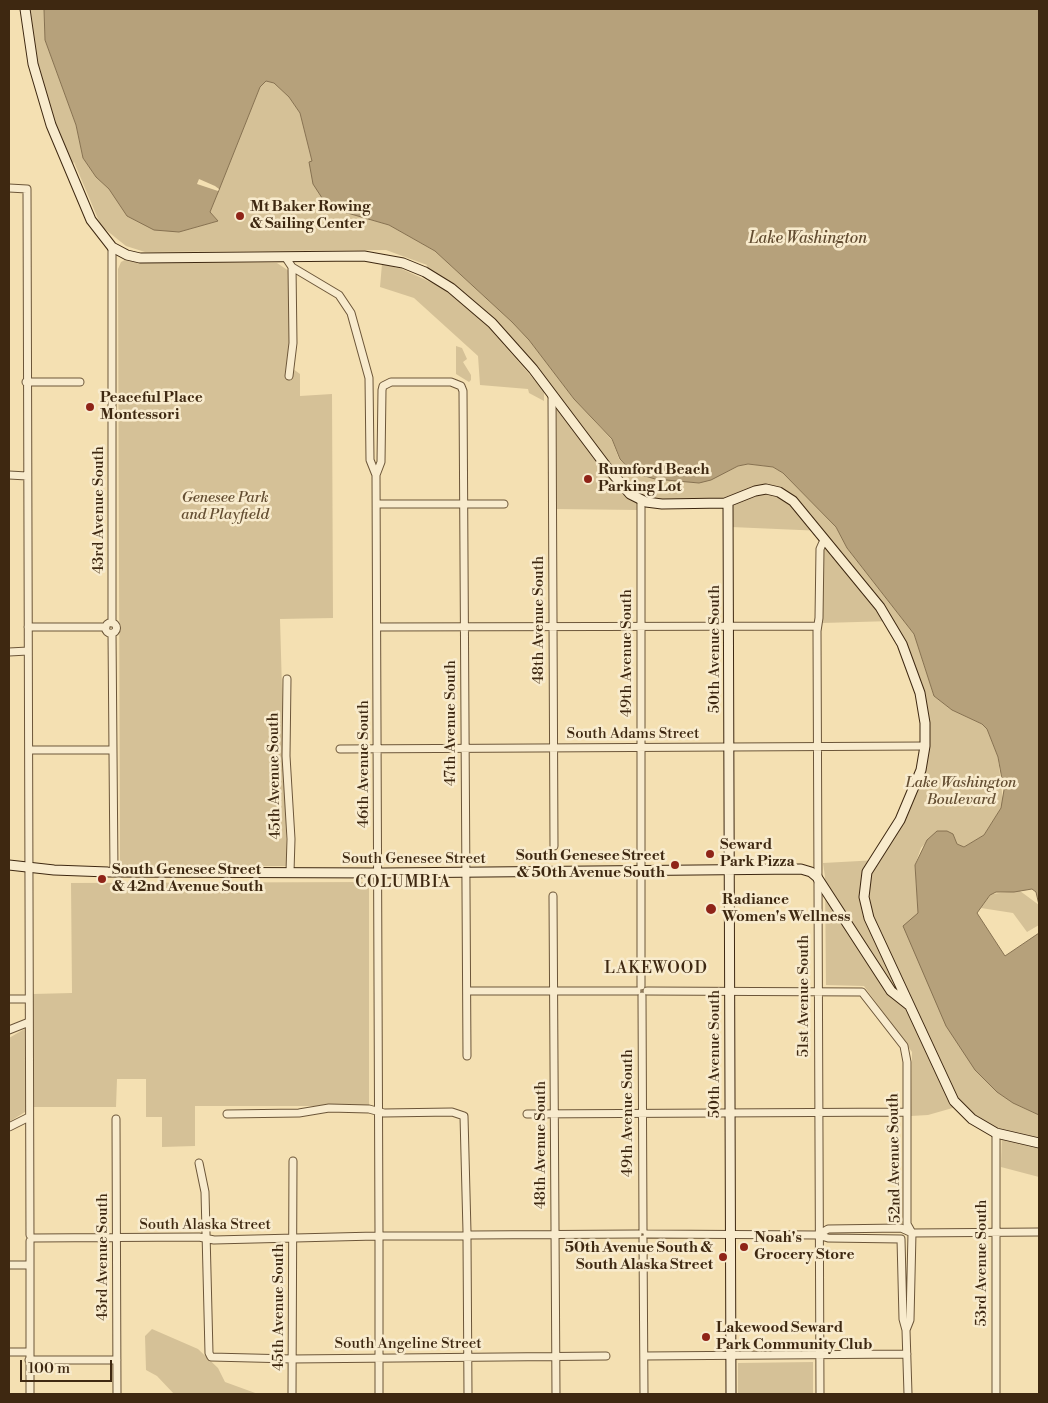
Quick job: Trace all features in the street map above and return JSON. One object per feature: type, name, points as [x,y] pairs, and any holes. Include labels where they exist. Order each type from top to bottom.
[{"type":"street","points":[[25,9],[33,64],[51,125],[91,220],[112,247],[128,255],[146,258],[364,256],[403,263],[426,272],[451,288],[480,312],[533,369],[622,486],[641,500],[662,504],[728,503],[755,491],[766,490],[779,492],[793,501],[880,607],[902,644],[920,693],[925,746],[922,770],[908,804],[867,872],[864,888],[865,907],[954,1101],[972,1119],[996,1133],[1039,1143]]},
{"type":"street","points":[[9,188],[28,189],[26,382],[31,1238],[30,1394]]},
{"type":"street","name":"43rd Avenue South","points":[[109,625],[112,247]]},
{"type":"street","name":"46th Avenue South","points":[[286,258],[292,267],[339,295],[351,313],[369,378],[370,460],[376,475],[377,504],[377,873],[380,1113],[379,1394]]},
{"type":"street","points":[[289,376],[294,343],[292,267]]},
{"type":"street","points":[[26,382],[80,382]]},
{"type":"street","name":"46th Avenue South","points":[[376,475],[381,462],[383,386],[390,382],[452,382],[461,386],[463,391]]},
{"type":"street","name":"47th Avenue South","points":[[463,391],[467,1056]]},
{"type":"street","name":"48th Avenue South","points":[[552,394],[554,846]]},
{"type":"street","points":[[9,475],[27,476]]},
{"type":"street","name":"49th Avenue South","points":[[641,500],[644,1394]]},
{"type":"street","name":"50th Avenue South","points":[[728,503],[731,1394]]},
{"type":"street","points":[[377,504],[504,504]]},
{"type":"street","name":"51st Avenue South","points":[[820,1394],[817,626],[820,549],[824,540]]},
{"type":"street","points":[[28,627],[109,625],[108,632],[112,633],[114,872]]},
{"type":"street","points":[[377,627],[817,626]]},
{"type":"street","points":[[9,652],[28,651]]},
{"type":"street","name":"45th Avenue South","points":[[287,679],[286,756],[291,839],[290,872]]},
{"type":"street","name":"South Adams Street","points":[[340,749],[925,746]]},
{"type":"street","points":[[29,750],[113,750]]},
{"type":"street","name":"South Genesee Street","points":[[9,865],[114,872],[465,873],[795,869],[811,872],[817,877]]},
{"type":"street","points":[[817,877],[891,991],[910,1006]]},
{"type":"street","name":"48th Avenue South","points":[[553,896],[556,1394]]},
{"type":"street","points":[[467,990],[817,991]]},
{"type":"street","name":"52nd Avenue South","points":[[817,991],[858,991],[868,998],[906,1050],[907,1224],[912,1233],[910,1320],[906,1330]]},
{"type":"street","points":[[9,999],[29,999]]},
{"type":"street","points":[[9,1030],[29,1022]]},
{"type":"street","points":[[228,1114],[299,1113],[329,1108],[369,1109],[380,1113],[452,1112],[464,1116],[468,1394]]},
{"type":"street","points":[[527,1114],[907,1112]]},
{"type":"street","points":[[9,1128],[29,1118]]},
{"type":"street","name":"43rd Avenue South","points":[[116,1119],[117,1394]]},
{"type":"street","name":"53rd Avenue South","points":[[996,1133],[996,1394]]},
{"type":"street","name":"45th Avenue South","points":[[292,1394],[293,1161]]},
{"type":"street","points":[[200,1163],[205,1192],[206,1238]]},
{"type":"street","name":"South Alaska Street","points":[[818,1235],[828,1229],[901,1228],[912,1233],[1039,1232]]},
{"type":"street","name":"South Alaska Street","points":[[31,1238],[730,1234],[818,1235],[828,1238],[898,1238],[902,1242]]},
{"type":"street","name":"South Angeline Street","points":[[206,1238],[209,1353],[211,1356],[292,1359],[606,1356]]},
{"type":"street","name":"52nd Avenue South","points":[[902,1242],[902,1319],[906,1330],[908,1394]]},
{"type":"street","points":[[9,1265],[30,1265]]},
{"type":"street","points":[[9,1352],[29,1352]]},
{"type":"street","points":[[644,1356],[907,1354]]},
{"type":"street","points":[[30,1360],[117,1360]]},
{"type":"green space","name":"Lake Washington Boulevard","points":[[25,9],[44,9],[45,40],[76,125],[83,158],[96,177],[109,189],[127,216],[179,232],[218,221],[210,212],[260,87],[266,81],[274,83],[289,97],[300,113],[312,161],[309,162],[337,210],[389,225],[435,251],[529,340],[574,399],[612,440],[619,459],[632,472],[655,479],[699,483],[738,466],[748,464],[773,467],[783,473],[836,527],[847,548],[914,634],[934,696],[952,710],[982,724],[987,729],[998,757],[1003,801],[1001,808],[984,835],[964,847],[957,844],[953,834],[931,837],[921,848],[915,865],[918,913],[1013,1103],[1039,1115],[1039,1177],[1001,1167],[1002,1131],[973,1115],[963,1105],[928,1115],[911,1116],[912,1052],[864,986],[826,985],[825,877],[823,863],[878,860],[923,773],[928,723],[893,621],[822,623],[823,531],[731,527],[731,499],[651,500],[639,510],[555,509],[553,389],[484,312],[425,269],[427,265],[386,250],[145,252],[126,246],[101,226],[74,162],[69,169],[42,96]]},
{"type":"green space","name":"Genesee Park and Playfield","points":[[125,260],[140,263],[277,263],[289,271],[289,366],[300,374],[300,396],[332,394],[333,618],[280,619],[287,866],[120,867],[118,269],[121,262]]},
{"type":"green space","points":[[382,264],[402,269],[441,287],[483,321],[544,391],[544,401],[529,393],[528,389],[480,385],[478,356],[414,298],[380,287]]},
{"type":"green space","points":[[456,346],[462,348],[467,359],[463,362],[471,375],[469,382],[456,374]]},
{"type":"green space","points":[[369,882],[369,1106],[195,1106],[195,1146],[162,1147],[162,1117],[146,1117],[146,1079],[117,1079],[116,1107],[33,1107],[9,1122],[9,1038],[33,1024],[33,994],[72,993],[71,883]]},
{"type":"green space","points":[[1020,891],[1039,905],[1039,925],[1027,932],[1013,913],[981,908],[991,894]]},
{"type":"green space","points":[[152,1329],[198,1349],[218,1368],[225,1382],[258,1394],[174,1394],[157,1376],[146,1370],[145,1336]]},
{"type":"green space","points":[[813,1362],[813,1394],[738,1394],[738,1363]]},
{"type":"water","name":"Lake Washington","points":[[44,9],[1039,9],[1039,905],[1036,892],[1032,889],[996,892],[990,895],[977,913],[1005,956],[1039,933],[1039,1115],[1013,1103],[997,1092],[975,1070],[946,1026],[903,926],[918,913],[915,865],[927,840],[937,831],[947,831],[953,834],[957,844],[964,847],[984,835],[1001,808],[1004,790],[998,757],[987,729],[982,724],[952,710],[934,696],[914,634],[847,548],[836,527],[783,473],[773,467],[748,464],[738,466],[711,480],[699,483],[655,479],[632,472],[620,459],[612,439],[574,399],[529,340],[435,251],[389,225],[337,210],[324,201],[313,184],[309,162],[312,161],[300,113],[289,97],[274,83],[266,81],[260,87],[210,212],[218,221],[179,232],[154,230],[127,216],[109,189],[96,177],[83,158],[76,125],[45,40]]},
{"type":"pier","points":[[199,179],[215,186],[219,189],[218,191],[197,184]]},
{"type":"place","name":"Mt Baker Rowing & Sailing Center","points":[[240,216]]},
{"type":"place","name":"Peaceful Place Montessori","points":[[90,407]]},
{"type":"place","name":"Rumford Beach Parking Lot","points":[[588,479]]},
{"type":"place","name":"Seward Park Pizza","points":[[710,854]]},
{"type":"place","name":"South Genesee Street & 50th Avenue South","points":[[675,865]]},
{"type":"place","name":"South Genesee Street & 42nd Avenue South","points":[[102,879]]},
{"type":"place","name":"Radiance Women's Wellness","points":[[711,909]]},
{"type":"place","name":"Noah's Grocery Store","points":[[744,1247]]},
{"type":"place","name":"50th Avenue South & South Alaska Street","points":[[723,1257]]},
{"type":"place","name":"Lakewood Seward Park Community Club","points":[[706,1337]]},
{"type":"district","name":"COLUMBIA","points":[[403,883]]},
{"type":"district","name":"LAKEWOOD","points":[[656,969]]}]
